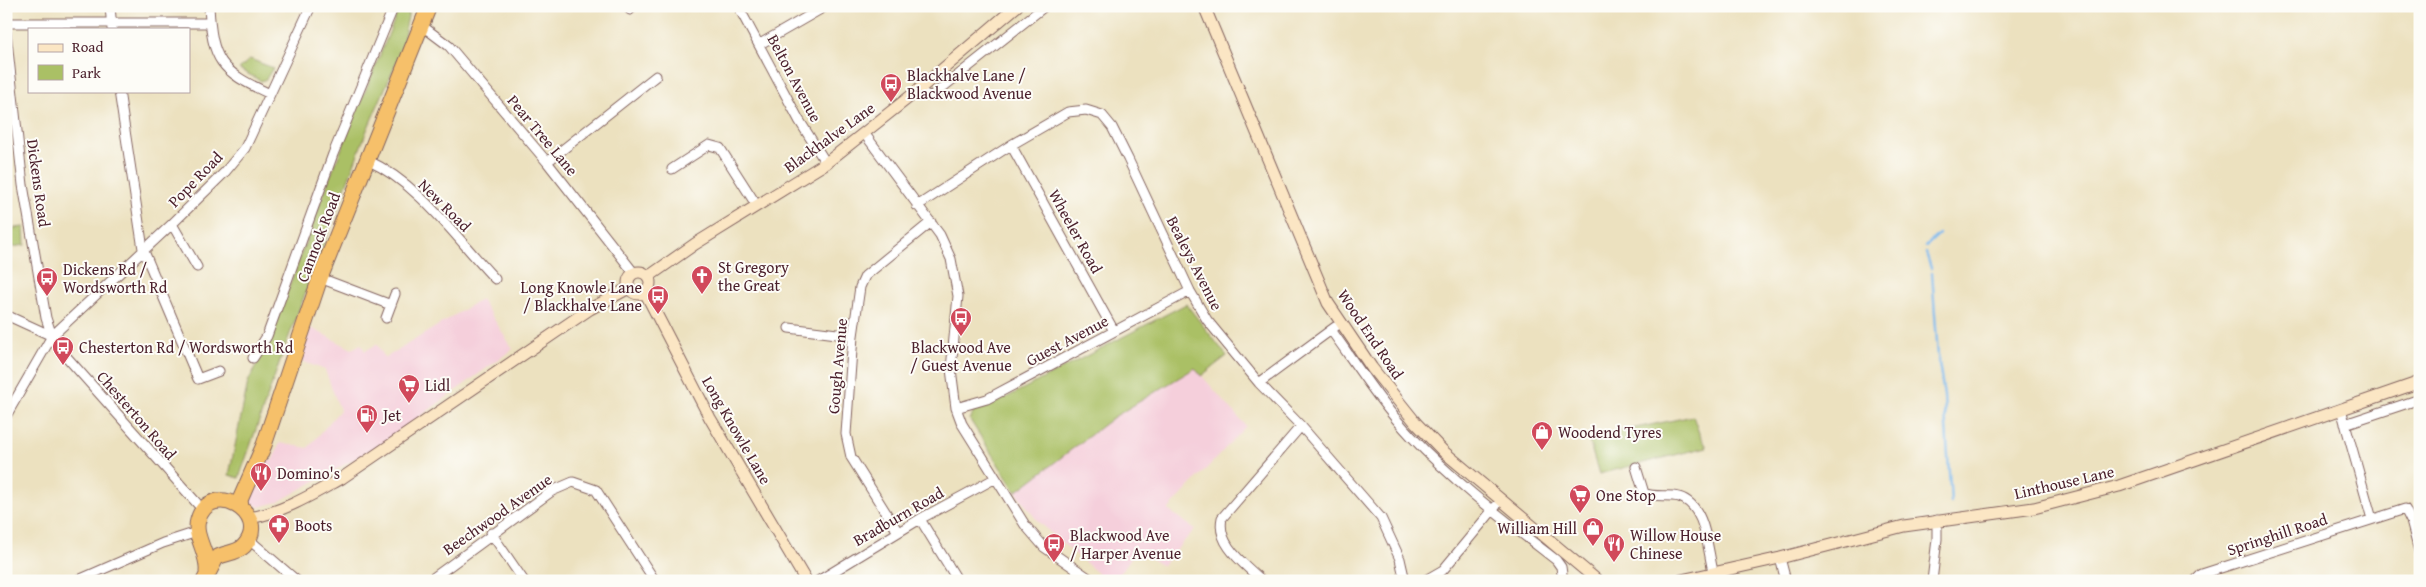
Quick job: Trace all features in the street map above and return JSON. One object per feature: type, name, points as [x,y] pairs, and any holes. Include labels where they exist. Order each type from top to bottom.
[{"type":"highway","name":"Cannock Road","points":[[245,512],[240,500],[264,444],[320,278],[429,6]]},
{"type":"highway","points":[[206,576],[198,520],[203,510],[231,495],[248,483]]},
{"type":"highway","points":[[206,576],[216,558],[236,551],[247,541],[250,532],[245,512],[227,501],[216,502]]},
{"type":"highway","points":[[200,538],[212,551],[225,554]]},
{"type":"street","points":[[110,6],[112,26]]},
{"type":"street","points":[[210,6],[212,41],[217,56],[243,81],[270,94]]},
{"type":"street","name":"Pope Road","points":[[6,416],[52,336],[172,224],[225,172],[245,148],[311,6]]},
{"type":"street","name":"Cannock Road","points":[[253,358],[267,336],[333,154],[394,6]]},
{"type":"street","name":"Belton Avenue","points":[[738,6],[799,120],[826,163]]},
{"type":"street","points":[[760,44],[826,6]]},
{"type":"street","name":"Blackhalve Lane","points":[[648,277],[826,163],[917,91],[1017,6]]},
{"type":"street","points":[[917,91],[929,96],[933,95],[1045,6]]},
{"type":"street","name":"Wood End Road","points":[[1204,6],[1328,303],[1372,368],[1416,423],[1444,452],[1598,581]]},
{"type":"street","points":[[6,23],[112,26],[210,23]]},
{"type":"street","name":"Pear Tree Lane","points":[[421,25],[449,46],[547,162],[621,254],[634,274]]},
{"type":"street","name":"Dickens Road","points":[[6,32],[23,185],[46,318],[52,336]]},
{"type":"street","points":[[547,162],[656,76]]},
{"type":"street","points":[[119,92],[144,249],[198,379],[219,371]]},
{"type":"street","name":"Bealeys Avenue","points":[[917,206],[1011,145],[1068,112],[1086,110],[1102,114],[1112,126],[1190,291],[1207,320],[1259,383],[1302,426],[1381,518],[1400,559],[1405,581]]},
{"type":"street","points":[[864,134],[931,222],[940,235],[951,259],[957,287],[958,317],[951,366],[956,408],[972,441],[994,479],[1025,525],[1044,547],[1081,578],[1093,581]]},
{"type":"street","name":"Wheeler Road","points":[[1011,145],[1114,332]]},
{"type":"street","points":[[672,169],[709,146],[720,148],[757,206]]},
{"type":"street","name":"New Road","points":[[367,160],[380,165],[425,201],[495,279]]},
{"type":"street","name":"Gough Avenue","points":[[898,532],[851,457],[846,434],[853,336],[860,287],[865,276],[931,222]]},
{"type":"street","points":[[172,224],[197,267]]},
{"type":"street","points":[[642,273],[648,277],[650,284],[645,292],[636,293],[629,288],[629,279],[634,274],[642,273]]},
{"type":"street","points":[[320,278],[391,305]]},
{"type":"street","points":[[245,512],[263,516],[317,492],[342,478],[590,309],[629,288]]},
{"type":"street","name":"Guest Avenue","points":[[956,408],[987,399],[1190,291]]},
{"type":"street","name":"Long Knowle Lane","points":[[645,292],[710,418],[806,581]]},
{"type":"street","points":[[386,318],[395,294]]},
{"type":"street","points":[[6,315],[52,336]]},
{"type":"street","points":[[1259,383],[1342,322]]},
{"type":"street","points":[[789,328],[853,336]]},
{"type":"street","points":[[1331,330],[1372,388],[1411,435],[1456,480],[1556,560],[1561,567],[1563,581]]},
{"type":"street","name":"Chesterton Road","points":[[52,336],[64,354],[203,510]]},
{"type":"street","name":"Linthouse Lane","points":[[1677,581],[1713,571],[1780,558],[1872,534],[1937,520],[2034,508],[2076,499],[2420,382]]},
{"type":"street","points":[[2345,424],[2420,400]]},
{"type":"street","points":[[2340,409],[2372,519]]},
{"type":"street","points":[[1262,581],[1225,543],[1221,531],[1222,518],[1302,426]]},
{"type":"street","points":[[1636,467],[1644,493],[1649,495],[1666,494],[1686,499],[1696,511],[1713,571]]},
{"type":"street","name":"Bradburn Road","points":[[818,581],[920,519],[994,479]]},
{"type":"street","name":"Beechwood Avenue","points":[[429,581],[491,533],[552,491],[573,482],[596,490],[655,581]]},
{"type":"street","points":[[1424,581],[1443,570],[1500,500]]},
{"type":"street","name":"Springhill Road","points":[[2195,581],[2202,574],[2405,509],[2412,521],[2420,555]]},
{"type":"street","points":[[920,519],[958,581]]},
{"type":"street","points":[[1932,581],[1937,539],[1937,520]]},
{"type":"street","points":[[491,533],[524,581]]},
{"type":"street","points":[[76,581],[164,543],[200,538]]},
{"type":"street","points":[[247,541],[265,552],[297,581]]},
{"type":"street","points":[[1780,558],[1786,581]]},
{"type":"shaded area","points":[[481,299],[513,349],[385,442],[278,502],[259,507],[248,501],[264,458],[272,461],[280,443],[308,448],[340,410],[325,370],[299,360],[311,328],[352,349],[361,344],[365,351],[377,344],[385,358]]},
{"type":"shaded area","points":[[1195,368],[1246,426],[1168,510],[1195,529],[1162,566],[1137,549],[1115,581],[1107,581],[1039,523],[1016,492],[1114,417]]},
{"type":"green space","points":[[400,6],[410,6],[401,52],[367,130],[282,355],[239,478],[229,475],[248,382],[270,338],[328,182]]},
{"type":"green space","points":[[250,59],[273,68],[266,79],[261,81],[239,69]]},
{"type":"green space","points":[[24,227],[25,245],[6,248],[6,229]]},
{"type":"green space","points":[[1186,304],[1227,356],[1201,376],[1195,368],[1114,417],[1016,492],[970,420],[974,411],[996,403]]},
{"type":"green space","points":[[1693,416],[1699,433],[1707,447],[1599,474],[1588,438]]},
{"type":"waterway","points":[[1926,246],[1939,234]]},
{"type":"waterway","points":[[1926,253],[1931,268]]},
{"type":"waterway","points":[[1932,273],[1938,356],[1944,396],[1951,502]]},
{"type":"place","name":"Blackhalve Lane / Blackwood Avenue","points":[[891,103]]},
{"type":"place","name":"St Gregory the Great","points":[[702,295]]},
{"type":"place","name":"Dickens Rd / Wordsworth Rd","points":[[47,297]]},
{"type":"place","name":"Long Knowle Lane / Blackhalve Lane","points":[[658,315]]},
{"type":"place","name":"Blackwood Ave / Guest Avenue","points":[[961,337]]},
{"type":"place","name":"Chesterton Rd / Wordsworth Rd","points":[[63,366]]},
{"type":"place","name":"Lidl","points":[[409,404]]},
{"type":"place","name":"Jet","points":[[367,434]]},
{"type":"place","name":"Woodend Tyres","points":[[1542,451]]},
{"type":"place","name":"Domino's","points":[[261,492]]},
{"type":"place","name":"One Stop","points":[[1580,514]]},
{"type":"place","name":"Boots","points":[[279,544]]},
{"type":"place","name":"William Hill","points":[[1593,547]]},
{"type":"place","name":"Blackwood Ave / Harper Avenue","points":[[1054,563]]},
{"type":"place","name":"Willow House Chinese","points":[[1614,563]]}]
